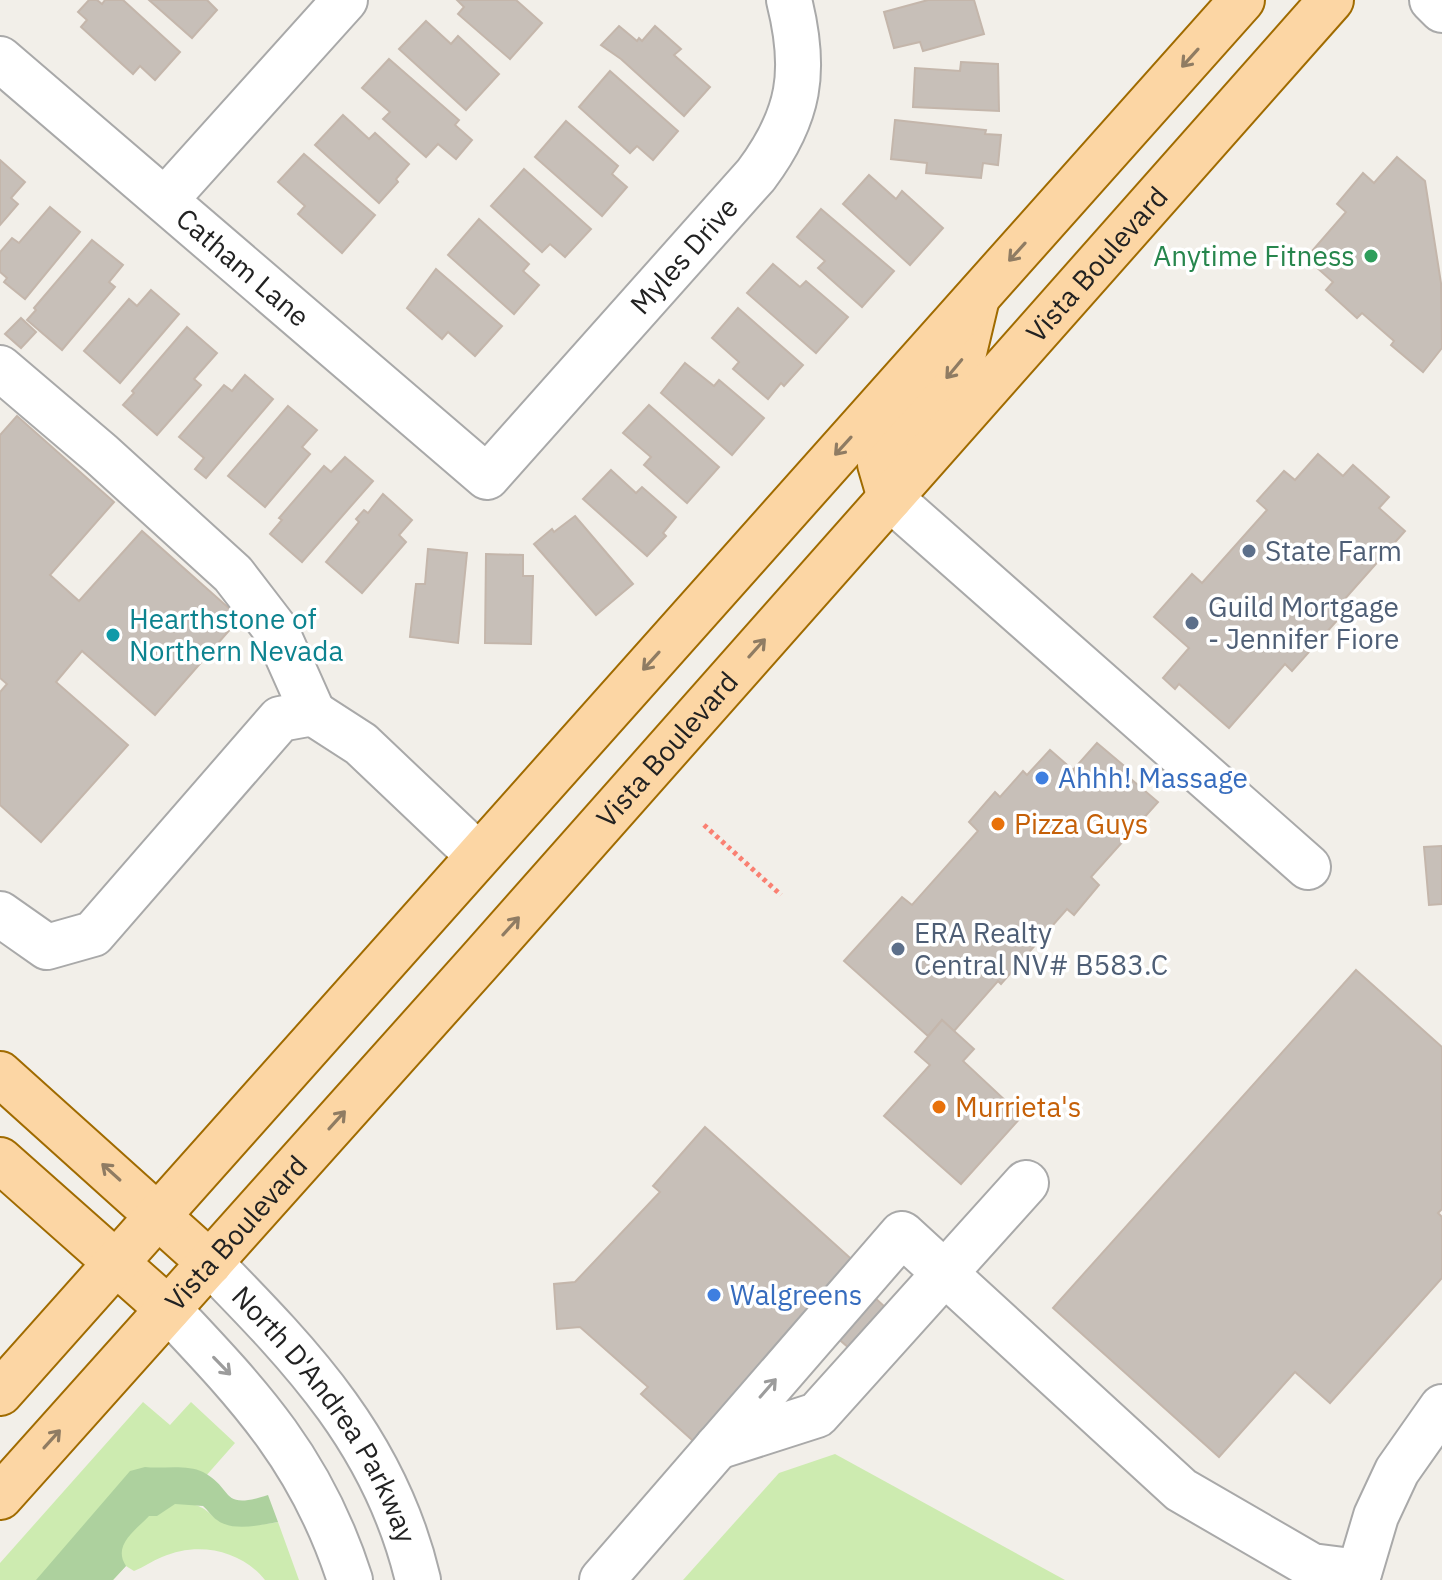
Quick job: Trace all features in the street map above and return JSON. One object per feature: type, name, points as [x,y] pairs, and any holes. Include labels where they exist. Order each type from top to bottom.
[{"type":"main road","points":[[0,1393],[1242,0]]},
{"type":"main road","name":"Vista Boulevard","points":[[0,1497],[1331,0]]},
{"type":"main road","points":[[890,498],[880,464],[894,436],[962,361],[977,296]]},
{"type":"main road","points":[[0,1074],[210,1263]]},
{"type":"main road","points":[[0,1160],[168,1309]]},
{"type":"street","points":[[165,200],[345,0]]},
{"type":"street","name":"Myles Drive","points":[[487,477],[756,175],[772,153],[791,116],[799,75],[798,37],[789,0]]},
{"type":"street","points":[[1432,0],[1442,10]]},
{"type":"street","name":"Catham Lane","points":[[0,59],[487,477]]},
{"type":"street","points":[[0,368],[101,454],[233,574],[276,630],[313,713],[361,744],[478,855]]},
{"type":"street","points":[[890,498],[1308,867]]},
{"type":"street","points":[[0,914],[47,947],[93,934],[280,719],[313,713]]},
{"type":"street","points":[[717,1447],[817,1415],[1026,1183]]},
{"type":"street","points":[[602,1580],[902,1234],[1181,1490],[1312,1566],[1358,1576],[1376,1516],[1397,1471],[1442,1407]]},
{"type":"street","name":"North D'Andrea Parkway","points":[[210,1263],[307,1365],[354,1429],[393,1507],[418,1580]]},
{"type":"street","name":"North D'Andrea Parkway","points":[[168,1309],[238,1383],[292,1453],[325,1515],[350,1580]]},
{"type":"path","points":[[704,825],[781,895]]},
{"type":"green space","points":[[143,1402],[170,1425],[191,1402],[235,1443],[182,1503],[201,1507],[228,1524],[278,1522],[299,1580],[265,1580],[231,1555],[204,1549],[176,1552],[134,1571],[126,1566],[113,1580],[0,1580],[0,1563]]},
{"type":"green space","points":[[835,1454],[1065,1580],[683,1580],[779,1473]]},
{"type":"green space","points":[[145,1467],[182,1467],[203,1472],[229,1496],[242,1501],[268,1495],[278,1522],[247,1527],[230,1526],[215,1519],[203,1506],[175,1504],[157,1516],[149,1516],[127,1538],[122,1551],[126,1566],[113,1580],[36,1580],[130,1471]]},
{"type":"building","points":[[89,0],[102,4],[105,0],[123,0],[180,52],[155,80],[140,66],[133,74],[81,27],[87,20],[78,12]]},
{"type":"building","points":[[149,0],[207,0],[217,10],[192,38]]},
{"type":"building","points":[[457,0],[516,0],[542,23],[510,59],[458,14],[464,7]]},
{"type":"building","points":[[928,0],[974,0],[984,34],[923,51],[920,42],[894,48],[884,12]]},
{"type":"building","points":[[426,21],[451,44],[458,36],[499,74],[466,110],[399,49]]},
{"type":"building","points":[[619,26],[637,41],[639,38],[642,41],[655,26],[681,49],[674,55],[710,87],[684,116],[601,45]]},
{"type":"building","points":[[389,59],[459,120],[455,125],[472,140],[456,159],[438,144],[426,157],[383,119],[390,112],[362,88]]},
{"type":"building","points":[[961,62],[998,64],[999,111],[913,107],[915,68],[960,71]]},
{"type":"building","points":[[610,71],[678,131],[653,160],[637,146],[630,153],[579,107]]},
{"type":"building","points":[[343,115],[369,139],[375,133],[409,164],[379,203],[315,145]]},
{"type":"building","points":[[895,120],[986,130],[985,134],[1001,135],[998,165],[983,163],[981,178],[926,173],[927,163],[891,159]]},
{"type":"building","points":[[566,121],[618,166],[612,174],[627,187],[602,216],[535,157]]},
{"type":"building","points":[[304,154],[375,215],[342,253],[298,214],[305,206],[278,182]]},
{"type":"building","points":[[1397,157],[1425,181],[1441,283],[1442,348],[1423,372],[1391,345],[1394,341],[1362,313],[1357,318],[1326,290],[1333,282],[1306,258],[1346,212],[1337,204],[1363,173],[1374,183]]},
{"type":"building","points":[[0,160],[25,182],[11,198],[18,204],[0,225]]},
{"type":"building","points":[[524,169],[591,229],[565,257],[550,244],[542,252],[491,206]]},
{"type":"building","points":[[869,175],[896,199],[902,191],[943,228],[910,265],[843,204]]},
{"type":"building","points":[[50,207],[80,232],[25,299],[4,282],[7,278],[0,272],[0,252],[12,238],[19,243]]},
{"type":"building","points":[[821,209],[894,271],[862,307],[818,268],[825,261],[797,237]]},
{"type":"building","points":[[479,219],[529,264],[523,271],[539,285],[514,314],[448,255]]},
{"type":"building","points":[[92,240],[123,265],[109,282],[115,287],[62,350],[27,320]]},
{"type":"building","points":[[773,264],[800,287],[806,281],[848,317],[816,353],[747,293]]},
{"type":"building","points":[[436,269],[502,326],[475,356],[448,332],[442,339],[407,308]]},
{"type":"building","points":[[151,290],[179,314],[120,383],[84,351],[129,299],[137,306]]},
{"type":"building","points":[[738,308],[803,365],[784,386],[781,383],[768,399],[733,369],[739,362],[712,338]]},
{"type":"building","points":[[21,318],[36,332],[21,348],[5,334]]},
{"type":"building","points":[[187,327],[217,353],[194,379],[201,385],[157,435],[123,405]]},
{"type":"building","points":[[685,363],[714,386],[719,380],[764,418],[732,455],[661,393]]},
{"type":"building","points":[[245,375],[273,399],[206,478],[195,469],[204,458],[179,437],[224,385],[232,391]]},
{"type":"building","points":[[649,405],[719,467],[687,503],[644,465],[651,457],[623,433]]},
{"type":"building","points":[[288,406],[317,430],[302,447],[310,454],[265,507],[228,476]]},
{"type":"building","name":"Hearthstone of Northern Nevada","points":[[17,416],[114,502],[50,575],[79,601],[142,531],[240,618],[155,715],[82,651],[56,682],[128,745],[41,842],[0,805],[0,692],[7,684],[0,678],[0,435]]},
{"type":"building","points":[[1318,454],[1343,476],[1353,465],[1389,497],[1379,508],[1405,531],[1335,610],[1341,616],[1292,671],[1285,664],[1229,728],[1179,684],[1175,689],[1163,678],[1189,648],[1154,617],[1192,574],[1202,583],[1267,510],[1257,501],[1284,471],[1295,480]]},
{"type":"building","points":[[345,457],[373,481],[302,562],[270,534],[282,520],[279,518],[324,466],[331,472]]},
{"type":"building","points":[[611,470],[636,493],[642,487],[676,517],[663,533],[666,536],[647,556],[583,499]]},
{"type":"building","points":[[383,494],[412,520],[399,535],[406,542],[362,593],[326,562],[359,522],[356,519],[364,510],[368,513]]},
{"type":"building","points":[[575,516],[633,584],[596,615],[534,544]]},
{"type":"building","points":[[428,549],[467,553],[458,643],[410,637],[416,584],[425,584]]},
{"type":"building","points":[[486,554],[523,555],[523,576],[533,576],[531,644],[485,643]]},
{"type":"building","points":[[1097,743],[1129,770],[1125,774],[1158,802],[1091,877],[1099,885],[1074,915],[1067,909],[1001,984],[998,981],[954,1031],[942,1020],[928,1036],[844,961],[902,897],[912,905],[978,831],[969,822],[995,792],[1000,797],[1023,771],[1027,775],[1050,750],[1073,770]]},
{"type":"building","points":[[1442,846],[1442,904],[1429,905],[1424,847]]},
{"type":"building","points":[[1356,970],[1442,1047],[1442,1209],[1438,1213],[1442,1217],[1442,1278],[1330,1403],[1295,1372],[1219,1457],[1053,1308]]},
{"type":"building","points":[[942,1020],[974,1049],[963,1061],[1022,1116],[961,1184],[884,1116],[930,1065],[915,1052]]},
{"type":"building","name":"Walgreens","points":[[705,1127],[858,1265],[850,1275],[885,1307],[849,1348],[813,1317],[701,1448],[641,1394],[648,1387],[580,1327],[557,1329],[554,1284],[575,1282],[660,1192],[653,1186]]},
{"type":"place","name":"Anytime Fitness","points":[[1371,256]]},
{"type":"place","name":"State Farm","points":[[1249,551]]},
{"type":"place","name":"Guild Mortgage - Jennifer Fiore","points":[[1192,623]]},
{"type":"place","name":"Hearthstone of Northern Nevada","points":[[113,635]]},
{"type":"place","name":"Ahhh! Massage","points":[[1042,778]]},
{"type":"place","name":"Pizza Guys","points":[[998,824]]},
{"type":"place","name":"ERA Realty Central NV# B583.C","points":[[898,949]]},
{"type":"place","name":"Murrieta's","points":[[939,1107]]},
{"type":"place","name":"Walgreens","points":[[714,1295]]}]
